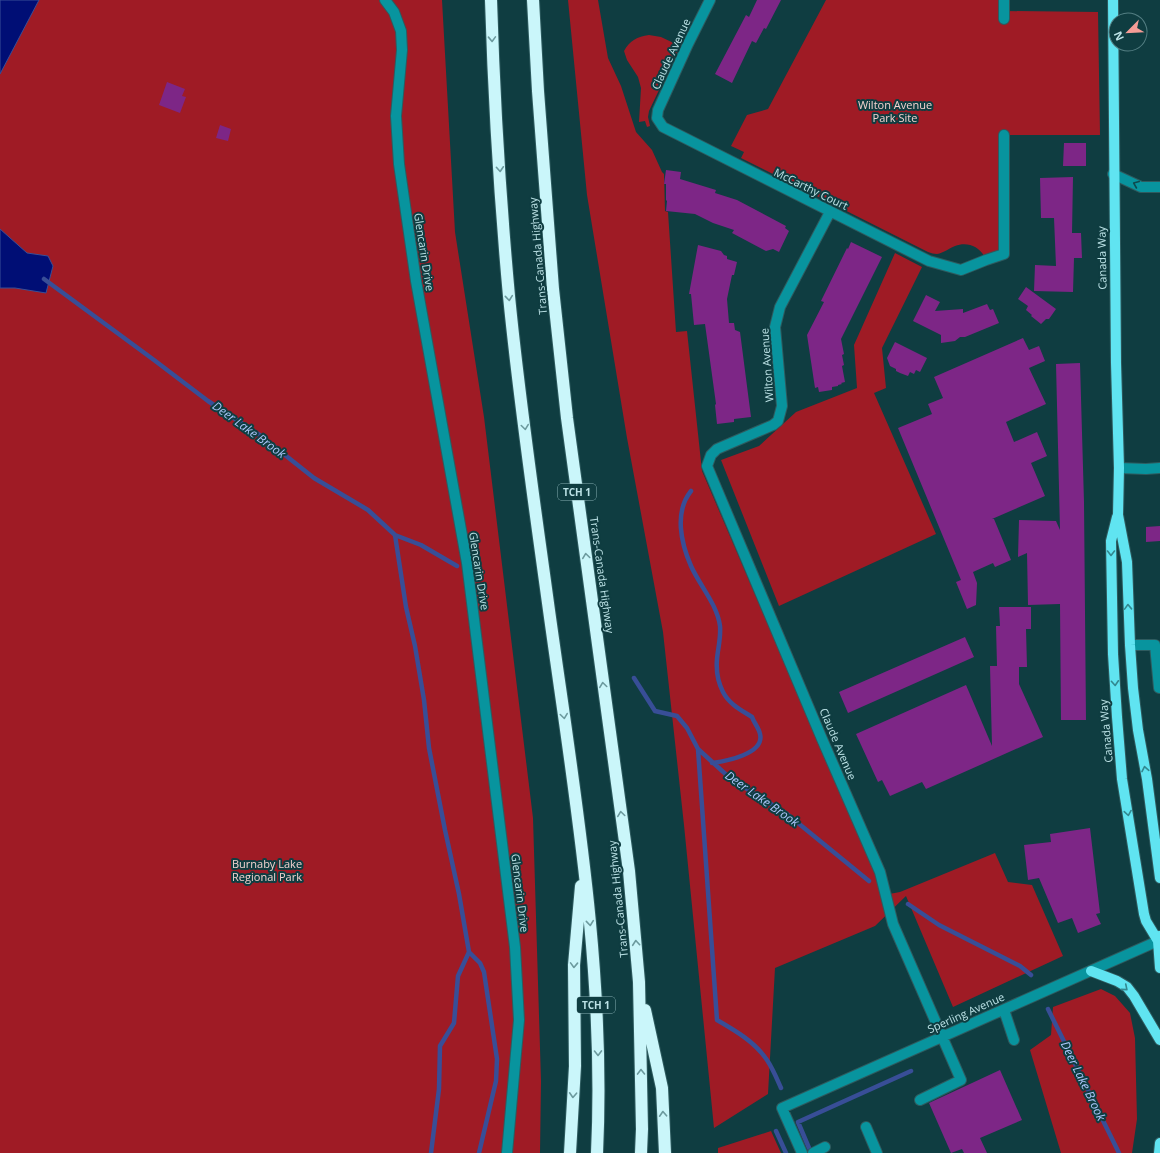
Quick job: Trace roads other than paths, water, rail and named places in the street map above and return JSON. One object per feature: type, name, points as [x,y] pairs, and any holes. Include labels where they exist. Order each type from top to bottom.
[{"type":"highway","name":"TCH 1","points":[[490,0],[509,298],[523,415],[583,857],[595,973],[598,1053],[597,1153]]},
{"type":"highway","name":"Trans-Canada Highway","points":[[533,0],[538,91],[554,296],[568,426],[629,871],[639,982],[642,1130],[641,1153]]},
{"type":"highway","points":[[570,1153],[575,1066],[574,965],[583,857]]},
{"type":"highway","points":[[639,982],[662,1088],[665,1153]]},
{"type":"main road","name":"Canada Way","points":[[1112,0],[1113,174],[1119,468],[1118,515],[1127,562],[1130,646],[1138,730],[1157,834],[1160,878]]},
{"type":"main road","name":"Canada Way","points":[[1118,515],[1111,541],[1111,589],[1113,654],[1122,779],[1144,914],[1146,921],[1159,938],[1160,968]]},
{"type":"main road","points":[[1091,971],[1117,981],[1126,987],[1134,996],[1160,1040]]},
{"type":"main road","points":[[1159,1153],[1160,1143]]},
{"type":"street","name":"Glencarin Drive","points":[[385,0],[394,12],[401,31],[402,50],[396,116],[398,164],[416,281],[467,563],[515,947],[519,1020],[506,1153]]},
{"type":"street","name":"Claude Avenue","points":[[658,118],[658,110],[710,0]]},
{"type":"street","points":[[1004,0],[1004,19]]},
{"type":"street","name":"McCarthy Court","points":[[658,118],[660,124],[666,130],[929,261],[961,270],[1004,254],[1004,135]]},
{"type":"street","points":[[1113,174],[1141,187],[1160,187]]},
{"type":"street","name":"Wilton Avenue","points":[[708,462],[711,455],[718,449],[773,425],[778,421],[782,406],[775,327],[780,307],[830,212]]},
{"type":"street","name":"Claude Avenue","points":[[708,462],[707,466],[709,472],[822,740],[880,872],[893,924],[961,1080],[920,1100]]},
{"type":"street","points":[[1119,468],[1160,468]]},
{"type":"street","points":[[1130,646],[1155,645],[1159,688]]},
{"type":"street","name":"Sperling Avenue","points":[[802,1153],[782,1108],[1091,971],[1159,938]]},
{"type":"street","points":[[1004,1010],[1014,1040]]},
{"type":"street","points":[[866,1127],[877,1153]]},
{"type":"street","points":[[813,1153],[826,1147]]},
{"type":"waterway","name":"Deer Lake Brook","points":[[44,279],[208,401],[261,436],[314,478],[368,510],[395,535],[421,545],[457,566]]},
{"type":"waterway","points":[[691,491],[682,508],[682,538],[691,566],[712,603],[718,618],[720,626],[720,639],[717,655],[717,672],[721,688],[729,700],[752,717],[760,734],[760,741],[757,747],[751,751],[735,758],[712,763]]},
{"type":"waterway","points":[[395,535],[406,607],[415,646],[424,700],[429,748],[459,894],[469,952],[458,976],[454,1023],[440,1046],[439,1089],[431,1153]]},
{"type":"waterway","name":"Deer Lake Brook","points":[[634,678],[655,711],[677,716],[687,728],[698,749],[731,779],[787,814],[869,881]]},
{"type":"waterway","points":[[698,749],[717,1020],[751,1042],[757,1048],[769,1063],[781,1088]]},
{"type":"waterway","name":"Deer Lake Brook","points":[[908,904],[939,925],[1020,966],[1031,975]]},
{"type":"waterway","points":[[469,952],[480,963],[484,972],[497,1059],[496,1081],[479,1153]]},
{"type":"waterway","name":"Deer Lake Brook","points":[[1048,1009],[1119,1153]]},
{"type":"waterway","points":[[809,1148],[798,1122],[911,1071]]},
{"type":"waterway","points":[[776,1131],[786,1153]]},
{"type":"park label","name":"Wilton Avenue Park Site","points":[[895,111]]},
{"type":"park label","name":"Burnaby Lake Regional Park","points":[[267,870]]}]
